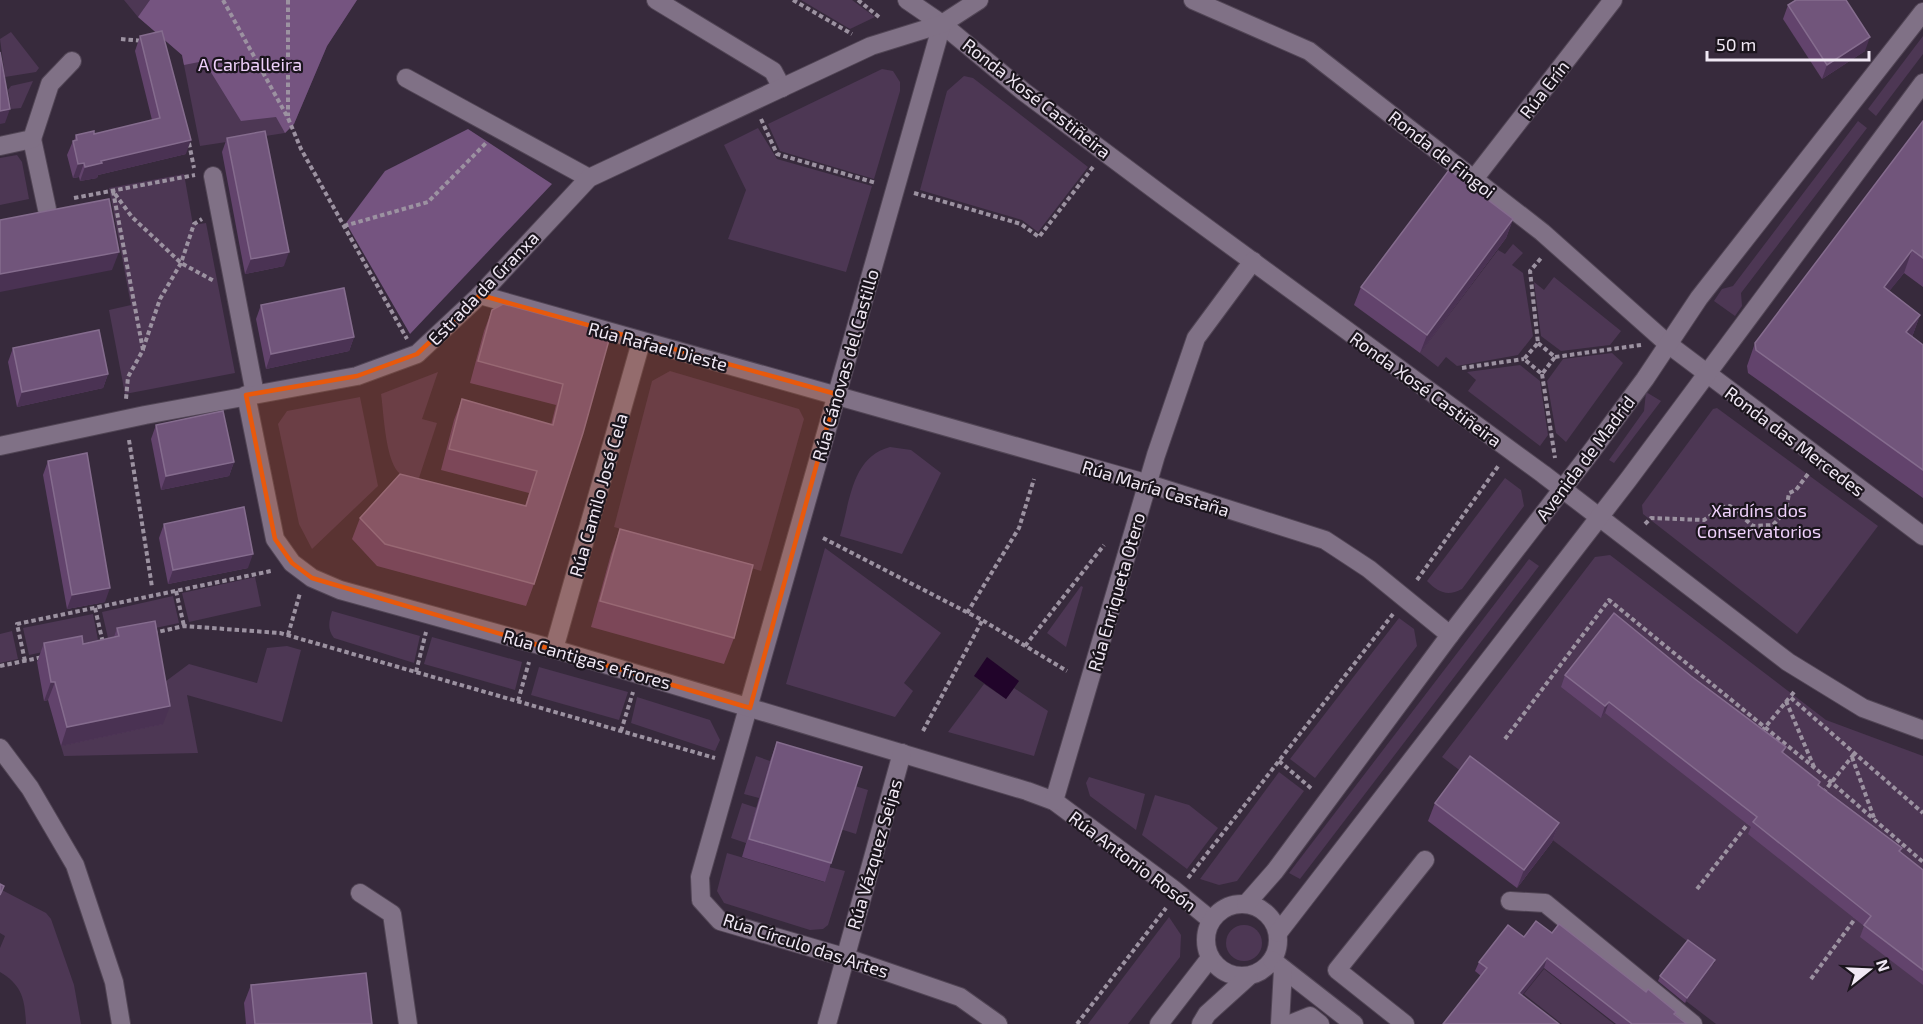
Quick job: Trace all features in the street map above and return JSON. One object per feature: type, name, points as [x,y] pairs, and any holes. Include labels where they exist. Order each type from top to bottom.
[{"type":"street","points":[[656,0],[773,71],[782,88]]},
{"type":"street","points":[[907,0],[942,24],[979,0]]},
{"type":"street","name":"Ronda de Fingoi","points":[[1193,0],[1309,51],[1542,232],[1668,344]]},
{"type":"street","name":"Rúa Erín","points":[[1474,179],[1613,0]]},
{"type":"street","name":"Avenida de Madrid","points":[[1246,904],[1275,871],[1450,635],[1645,379],[1699,298],[1923,12]]},
{"type":"street","name":"Estrada da Granxa","points":[[0,446],[251,394],[357,376],[417,354],[480,295],[589,178],[871,46],[942,24]]},
{"type":"street","name":"Ronda Xosé Castiñeira","points":[[942,24],[1024,92],[1562,489],[1788,662],[1863,708],[1923,730]]},
{"type":"street","name":"Rúa Cánovas del Castillo","points":[[750,708],[836,394],[942,24]]},
{"type":"street","points":[[47,209],[32,139],[50,84],[72,61]]},
{"type":"street","points":[[406,78],[589,178]]},
{"type":"street","points":[[1278,933],[1599,518],[1923,83]]},
{"type":"street","points":[[0,146],[32,139]]},
{"type":"street","points":[[205,175],[251,394]]},
{"type":"street","name":"Rúa Enriqueta Otero","points":[[1054,801],[1149,484],[1196,338],[1253,261]]},
{"type":"street","name":"Rúa Rafael Dieste","points":[[480,295],[642,342],[836,394]]},
{"type":"street","name":"Rúa Camilo José Cela","points":[[554,649],[642,342]]},
{"type":"street","name":"Ronda das Mercedes","points":[[1668,344],[1923,536]]},
{"type":"street","name":"Rúa Cantigas e frores","points":[[251,394],[275,538],[292,563],[312,578],[340,590],[554,649],[1054,801]]},
{"type":"street","name":"Rúa María Castaña","points":[[836,394],[1149,484],[1325,540],[1369,569],[1450,635]]},
{"type":"street","name":"Rúa Círculo das Artes","points":[[750,708],[700,877],[701,900],[720,921],[844,957],[960,997],[998,1024]]},
{"type":"street","points":[[0,748],[30,788],[75,865],[114,982],[121,1024]]},
{"type":"street","name":"Rúa Vázquez Seijas","points":[[827,1024],[902,753]]},
{"type":"street","name":"Rúa Antonio Rosón","points":[[1054,801],[1211,920]]},
{"type":"street","points":[[1405,1024],[1337,970],[1425,860]]},
{"type":"street","points":[[360,893],[392,914],[408,1023]]},
{"type":"street","points":[[1510,901],[1545,903],[1693,1024]]},
{"type":"street","points":[[1249,976],[1227,973],[1210,958],[1206,939],[1211,920],[1227,907],[1246,904],[1267,914],[1278,933],[1280,1024]]},
{"type":"street","points":[[1159,1024],[1210,958]]},
{"type":"street","points":[[1201,1024],[1207,1014],[1249,976],[1278,965]]},
{"type":"street","points":[[1278,965],[1354,1024]]},
{"type":"street","points":[[1290,1024],[1310,1016],[1320,1024]]},
{"type":"path","points":[[223,0],[409,342]]},
{"type":"path","points":[[793,0],[852,34]]},
{"type":"path","points":[[858,0],[879,17]]},
{"type":"path","points":[[288,118],[289,1]]},
{"type":"path","points":[[121,39],[155,43]]},
{"type":"path","points":[[753,102],[777,154],[876,183]]},
{"type":"path","points":[[344,226],[428,202],[498,129]]},
{"type":"path","points":[[74,198],[205,175],[186,131]]},
{"type":"path","points":[[915,194],[1021,224],[1039,237],[1093,167]]},
{"type":"path","points":[[113,191],[132,217],[181,263],[217,282]]},
{"type":"path","points":[[113,191],[143,350]]},
{"type":"path","points":[[126,402],[128,377],[143,350],[160,299],[181,263],[194,224],[205,217]]},
{"type":"path","points":[[1542,257],[1530,271],[1538,342],[1555,357]]},
{"type":"path","points":[[1462,369],[1524,359],[1538,342]]},
{"type":"path","points":[[1542,374],[1555,357],[1641,345]]},
{"type":"path","points":[[1524,359],[1542,374],[1555,458]]},
{"type":"path","points":[[129,440],[152,587]]},
{"type":"path","points":[[1417,580],[1500,465]]},
{"type":"path","points":[[1645,524],[1651,518],[1704,520],[1723,507],[1731,506],[1754,526],[1773,525],[1786,511],[1789,493],[1796,490],[1811,471]]},
{"type":"path","points":[[967,613],[1019,528],[1034,479]]},
{"type":"path","points":[[823,538],[982,620],[1066,671]]},
{"type":"path","points":[[1025,646],[1104,545]]},
{"type":"path","points":[[25,661],[17,624],[271,571]]},
{"type":"path","points":[[176,591],[184,626]]},
{"type":"path","points":[[288,635],[300,592]]},
{"type":"path","points":[[1505,739],[1609,600],[1816,769],[1923,862]]},
{"type":"path","points":[[95,608],[103,644]]},
{"type":"path","points":[[1188,878],[1396,611]]},
{"type":"path","points":[[923,731],[982,620]]},
{"type":"path","points":[[149,634],[184,626],[288,635],[733,763]]},
{"type":"path","points":[[416,672],[427,631]]},
{"type":"path","points":[[92,646],[114,642]]},
{"type":"path","points":[[0,666],[47,656]]},
{"type":"path","points":[[518,701],[530,660]]},
{"type":"path","points":[[621,731],[633,691]]},
{"type":"path","points":[[1761,732],[1794,692]]},
{"type":"path","points":[[1788,699],[1923,813]]},
{"type":"path","points":[[1788,699],[1816,769]]},
{"type":"path","points":[[1818,799],[1853,755]]},
{"type":"path","points":[[1853,755],[1875,820]]},
{"type":"path","points":[[1794,766],[1801,757]]},
{"type":"path","points":[[1279,761],[1312,789]]},
{"type":"path","points":[[1697,890],[1752,819]]},
{"type":"path","points":[[1901,858],[1908,849]]},
{"type":"path","points":[[1077,1024],[1166,907]]},
{"type":"path","points":[[1811,979],[1859,913]]},
{"type":"highlighted area","points":[[480,295],[836,394],[750,708],[312,578],[292,563],[275,539],[246,395],[357,376],[417,354]]},
{"type":"green space","name":"A Carballeira","points":[[124,0],[357,0],[327,46],[294,124],[285,133],[200,146],[182,55],[138,17]]},
{"type":"green space","name":"A Carballeira","points":[[150,0],[357,0],[327,46],[294,124],[285,133],[276,117],[241,121],[204,61],[184,65],[182,55],[138,17]]},
{"type":"green space","points":[[801,0],[852,0],[875,17],[850,29]]},
{"type":"green space","points":[[11,32],[39,68],[36,72],[5,77],[0,39]]},
{"type":"green space","points":[[1923,36],[1923,54],[1876,116],[1868,109]]},
{"type":"green space","points":[[882,69],[893,71],[900,82],[900,91],[874,179],[780,151],[768,124]]},
{"type":"green space","points":[[964,76],[973,78],[1088,167],[1038,232],[1022,220],[920,190],[947,91]]},
{"type":"green space","points":[[33,81],[21,108],[11,109],[8,90],[11,86]]},
{"type":"green space","points":[[1858,121],[1867,128],[1741,293],[1742,306],[1735,316],[1714,301],[1722,289],[1733,286]]},
{"type":"green space","points":[[758,128],[777,159],[872,186],[846,272],[728,239],[746,190],[724,145]]},
{"type":"green space","points":[[468,129],[552,184],[410,334],[346,223],[385,171]]},
{"type":"green space","points":[[17,155],[22,162],[29,199],[0,205],[0,158]]},
{"type":"green space","points":[[184,174],[193,225],[206,223],[235,373],[125,394],[109,310],[131,305],[109,188]]},
{"type":"green space","points":[[1513,244],[1523,253],[1512,265],[1523,273],[1533,336],[1518,355],[1457,366],[1446,357],[1438,367],[1420,353],[1498,250],[1505,254]]},
{"type":"green space","points":[[1554,277],[1621,331],[1610,345],[1561,351],[1541,336],[1534,282],[1544,290]]},
{"type":"green space","points":[[1612,353],[1623,363],[1566,442],[1556,433],[1547,381],[1563,359]]},
{"type":"green space","points":[[1520,365],[1540,381],[1548,435],[1540,446],[1468,391],[1476,380],[1467,372]]},
{"type":"green space","points":[[670,371],[799,409],[804,419],[761,571],[614,527],[652,381]]},
{"type":"green space","points":[[438,372],[422,419],[437,423],[419,478],[406,477],[398,471],[389,452],[381,394]]},
{"type":"green space","points":[[1646,392],[1661,401],[1614,463],[1609,460],[1644,411]]},
{"type":"green space","points":[[360,397],[378,486],[312,549],[299,524],[278,424],[287,411]]},
{"type":"green space","name":"Xardíns dos Conservatorios","points":[[1717,408],[1878,526],[1797,634],[1643,514],[1642,505],[1713,409]]},
{"type":"green space","points":[[890,447],[911,450],[941,473],[902,554],[840,536],[854,483],[860,471],[867,460],[877,452]]},
{"type":"green space","points":[[1505,478],[1521,490],[1524,506],[1462,589],[1447,593],[1435,588],[1427,581]]},
{"type":"green space","points":[[825,548],[941,633],[904,683],[913,691],[895,717],[786,684]]},
{"type":"green space","points":[[1610,555],[1826,720],[1923,756],[1923,1024],[1716,1024],[1686,1001],[1715,962],[1442,757],[1595,557]]},
{"type":"green space","points":[[1529,559],[1539,566],[1300,879],[1289,873]]},
{"type":"green space","points":[[255,577],[261,606],[189,622],[182,593]]},
{"type":"green space","points":[[1081,586],[1083,587],[1066,647],[1047,633]]},
{"type":"green space","points":[[173,596],[179,623],[108,638],[102,612]]},
{"type":"green space","points":[[332,611],[420,636],[414,663],[334,638],[329,625]]},
{"type":"green space","points":[[93,614],[98,640],[29,655],[23,628]]},
{"type":"green space","points":[[1399,618],[1414,629],[1417,646],[1315,778],[1290,759]]},
{"type":"green space","points":[[12,631],[18,659],[0,663],[0,634]]},
{"type":"green space","points":[[432,637],[522,662],[515,690],[424,664]]},
{"type":"green space","points":[[287,646],[301,650],[282,722],[187,695],[198,753],[64,756],[61,746],[163,724],[150,693],[189,664],[257,683],[267,648]]},
{"type":"green space","points":[[539,667],[628,692],[619,720],[531,695]]},
{"type":"green space","points":[[984,684],[1006,699],[1014,688],[1048,711],[1034,756],[948,732]]},
{"type":"green space","points":[[637,697],[710,720],[720,740],[715,751],[631,723]]},
{"type":"green space","points":[[756,756],[770,761],[759,798],[744,794]]},
{"type":"green space","points":[[1279,772],[1304,791],[1237,881],[1219,885],[1200,879]]},
{"type":"green space","points":[[1089,777],[1145,794],[1136,830],[1090,796],[1086,783]]},
{"type":"green space","points":[[855,786],[868,790],[856,834],[840,829]]},
{"type":"green space","points":[[1155,795],[1189,805],[1218,828],[1187,869],[1142,835]]},
{"type":"green space","points":[[742,803],[757,808],[746,843],[731,838]]},
{"type":"green space","points":[[727,853],[824,882],[829,867],[845,871],[828,925],[823,929],[810,930],[724,903],[717,891]]},
{"type":"green space","points":[[0,889],[46,913],[51,919],[74,985],[81,1024],[26,1024],[21,993],[13,982],[0,972],[0,948],[5,936],[0,933]]},
{"type":"green space","points":[[1169,917],[1181,935],[1180,957],[1128,1024],[1088,1024]]},
{"type":"green space","points":[[1244,925],[1257,930],[1262,943],[1257,956],[1244,961],[1231,956],[1226,943],[1231,930]]},
{"type":"green space","points":[[1544,969],[1614,1024],[1562,1024],[1524,994]]},
{"type":"shaded area","points":[[987,657],[1019,681],[1006,699],[974,676]]},
{"type":"building","points":[[1796,0],[1846,0],[1870,37],[1827,65],[1788,5]]},
{"type":"building","points":[[162,31],[191,140],[101,161],[102,163],[85,167],[84,163],[78,164],[73,141],[77,140],[76,135],[94,131],[94,134],[160,118],[140,36]]},
{"type":"building","points":[[0,52],[10,109],[0,111]]},
{"type":"building","points":[[1923,121],[1923,258],[1912,250],[1884,287],[1920,315],[1906,332],[1923,345],[1923,470],[1756,350],[1755,343]]},
{"type":"building","points":[[265,131],[289,252],[251,259],[227,138]]},
{"type":"building","points":[[1449,170],[1513,219],[1427,335],[1361,287]]},
{"type":"building","points":[[109,199],[119,252],[0,274],[0,220]]},
{"type":"building","points":[[344,288],[354,337],[271,354],[261,305]]},
{"type":"building","points":[[503,304],[611,333],[583,433],[534,584],[385,544],[360,518],[400,474],[526,506],[537,471],[449,449],[462,399],[553,425],[563,384],[478,361],[492,310]]},
{"type":"building","points":[[99,330],[108,374],[22,392],[13,348]]},
{"type":"building","points":[[223,411],[234,462],[166,476],[156,425]]},
{"type":"building","points":[[87,453],[110,588],[72,595],[48,461]]},
{"type":"building","points":[[244,507],[253,554],[173,570],[164,524]]},
{"type":"building","points":[[620,529],[753,565],[734,638],[600,601]]},
{"type":"building","points":[[1614,613],[1691,676],[1786,747],[1782,752],[1820,782],[1818,785],[1902,848],[1899,851],[1923,870],[1923,970],[1864,925],[1871,916],[1753,822],[1757,817],[1609,702],[1605,706],[1565,675]]},
{"type":"building","points":[[155,621],[170,706],[67,727],[55,682],[51,682],[44,643],[82,636],[83,644],[119,636],[117,628]]},
{"type":"building","points":[[777,742],[862,767],[831,863],[749,839]]},
{"type":"building","points":[[1470,756],[1559,823],[1524,870],[1435,803]]},
{"type":"building","points":[[1536,921],[1552,933],[1559,924],[1646,992],[1648,989],[1687,1024],[1632,1024],[1547,958],[1519,993],[1559,1024],[1443,1024],[1487,968],[1479,962],[1508,925],[1524,937]]},
{"type":"building","points":[[1688,940],[1715,960],[1687,998],[1660,976]]},
{"type":"building","points":[[366,973],[372,1024],[255,1024],[251,985]]}]
